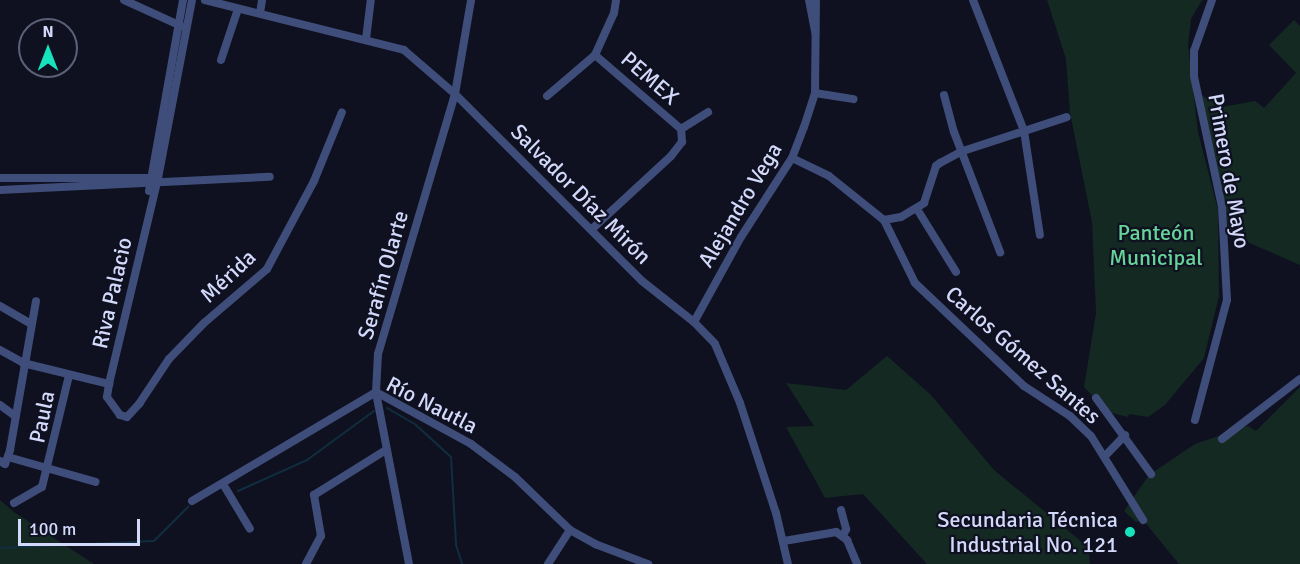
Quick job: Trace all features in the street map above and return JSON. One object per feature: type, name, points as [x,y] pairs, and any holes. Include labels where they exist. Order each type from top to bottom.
[{"type":"street","points":[[124,0],[183,27]]},
{"type":"street","name":"Riva Palacio","points":[[183,0],[183,27]]},
{"type":"street","name":"Riva Palacio","points":[[107,397],[151,197],[183,27],[192,0]]},
{"type":"street","name":"Salvador Díaz Mirón","points":[[205,0],[404,50],[455,94],[642,281],[694,322],[715,344],[740,403],[784,541],[788,564]]},
{"type":"street","points":[[260,13],[262,0]]},
{"type":"street","points":[[366,39],[371,0]]},
{"type":"street","name":"Serafín Olarte","points":[[409,564],[376,392],[378,354],[455,94],[471,0]]},
{"type":"street","points":[[547,96],[595,55],[614,13],[616,0]]},
{"type":"street","name":"Alejandro Vega","points":[[809,0],[815,33]]},
{"type":"street","name":"Alejandro Vega","points":[[694,322],[718,274],[792,158],[815,93],[816,0]]},
{"type":"street","points":[[974,0],[1024,131],[1040,235]]},
{"type":"street","name":"Primero de Mayo","points":[[1195,420],[1227,300],[1222,207],[1194,76],[1194,51],[1212,0]]},
{"type":"street","points":[[221,60],[237,9]]},
{"type":"street","name":"PEMEX","points":[[595,55],[681,129]]},
{"type":"street","points":[[815,93],[854,99]]},
{"type":"street","points":[[944,95],[1000,252]]},
{"type":"street","name":"Mérida","points":[[107,397],[120,415],[127,417],[197,330],[267,269],[314,181],[342,112]]},
{"type":"street","points":[[592,230],[670,156],[682,142],[681,129],[708,112]]},
{"type":"street","points":[[884,220],[916,209],[924,203],[936,166],[963,151],[1067,117]]},
{"type":"street","name":"Carlos Gómez Santes","points":[[792,158],[849,190],[884,220],[915,283],[1024,386],[1080,425],[1105,456],[1143,520]]},
{"type":"street","points":[[0,178],[41,177],[153,182]]},
{"type":"street","points":[[41,177],[41,189]]},
{"type":"street","points":[[0,190],[270,177]]},
{"type":"street","points":[[916,209],[956,272]]},
{"type":"street","points":[[4,461],[15,416],[30,323],[36,302]]},
{"type":"street","points":[[0,306],[30,323]]},
{"type":"street","points":[[0,350],[23,363],[69,375]]},
{"type":"street","name":"Paula","points":[[14,503],[42,487],[48,471],[69,375],[109,384]]},
{"type":"street","points":[[1222,439],[1300,379]]},
{"type":"street","name":"Río Nautla","points":[[192,501],[223,484],[296,436],[376,392],[471,444],[515,477],[570,530],[595,544],[648,564]]},
{"type":"street","points":[[1096,398],[1125,435],[1151,474]]},
{"type":"street","points":[[0,405],[15,416]]},
{"type":"street","points":[[1105,456],[1125,435]]},
{"type":"street","points":[[306,564],[321,536],[314,495],[386,450]]},
{"type":"street","name":"Paula","points":[[4,461],[96,482]]},
{"type":"street","points":[[223,484],[250,529]]},
{"type":"street","points":[[841,510],[846,529],[843,536]]},
{"type":"street","points":[[549,564],[570,530]]},
{"type":"street","points":[[784,541],[836,532],[843,536],[857,564]]},
{"type":"green space","name":"Panteón Municipal","points":[[1047,0],[1202,0],[1191,19],[1188,45],[1198,132],[1218,210],[1219,296],[1204,358],[1165,405],[1148,417],[1129,414],[1128,417],[1108,412],[1084,387],[1096,313],[1092,222],[1070,113],[1066,59]]},
{"type":"green space","points":[[1294,20],[1300,26],[1300,265],[1234,236],[1228,226],[1201,95],[1222,107],[1255,101],[1264,108],[1296,73],[1269,45]]},
{"type":"green space","points":[[887,356],[931,395],[994,470],[1088,547],[1090,564],[927,564],[863,494],[825,498],[786,427],[814,426],[786,383],[846,390]]},
{"type":"green space","points":[[1300,387],[1300,564],[1179,564],[1143,520],[1136,522],[1124,511],[1149,475],[1195,444],[1248,426],[1256,431]]},
{"type":"green space","points":[[0,500],[14,512],[94,564],[0,564]]},
{"type":"waterway","points":[[387,408],[416,425],[451,457],[456,545],[462,564]]},
{"type":"waterway","points":[[238,491],[307,460],[374,411]]},
{"type":"waterway","points":[[0,548],[154,541],[189,506]]},
{"type":"place","name":"Secundaria Técnica Industrial No. 121","points":[[1130,532]]}]
